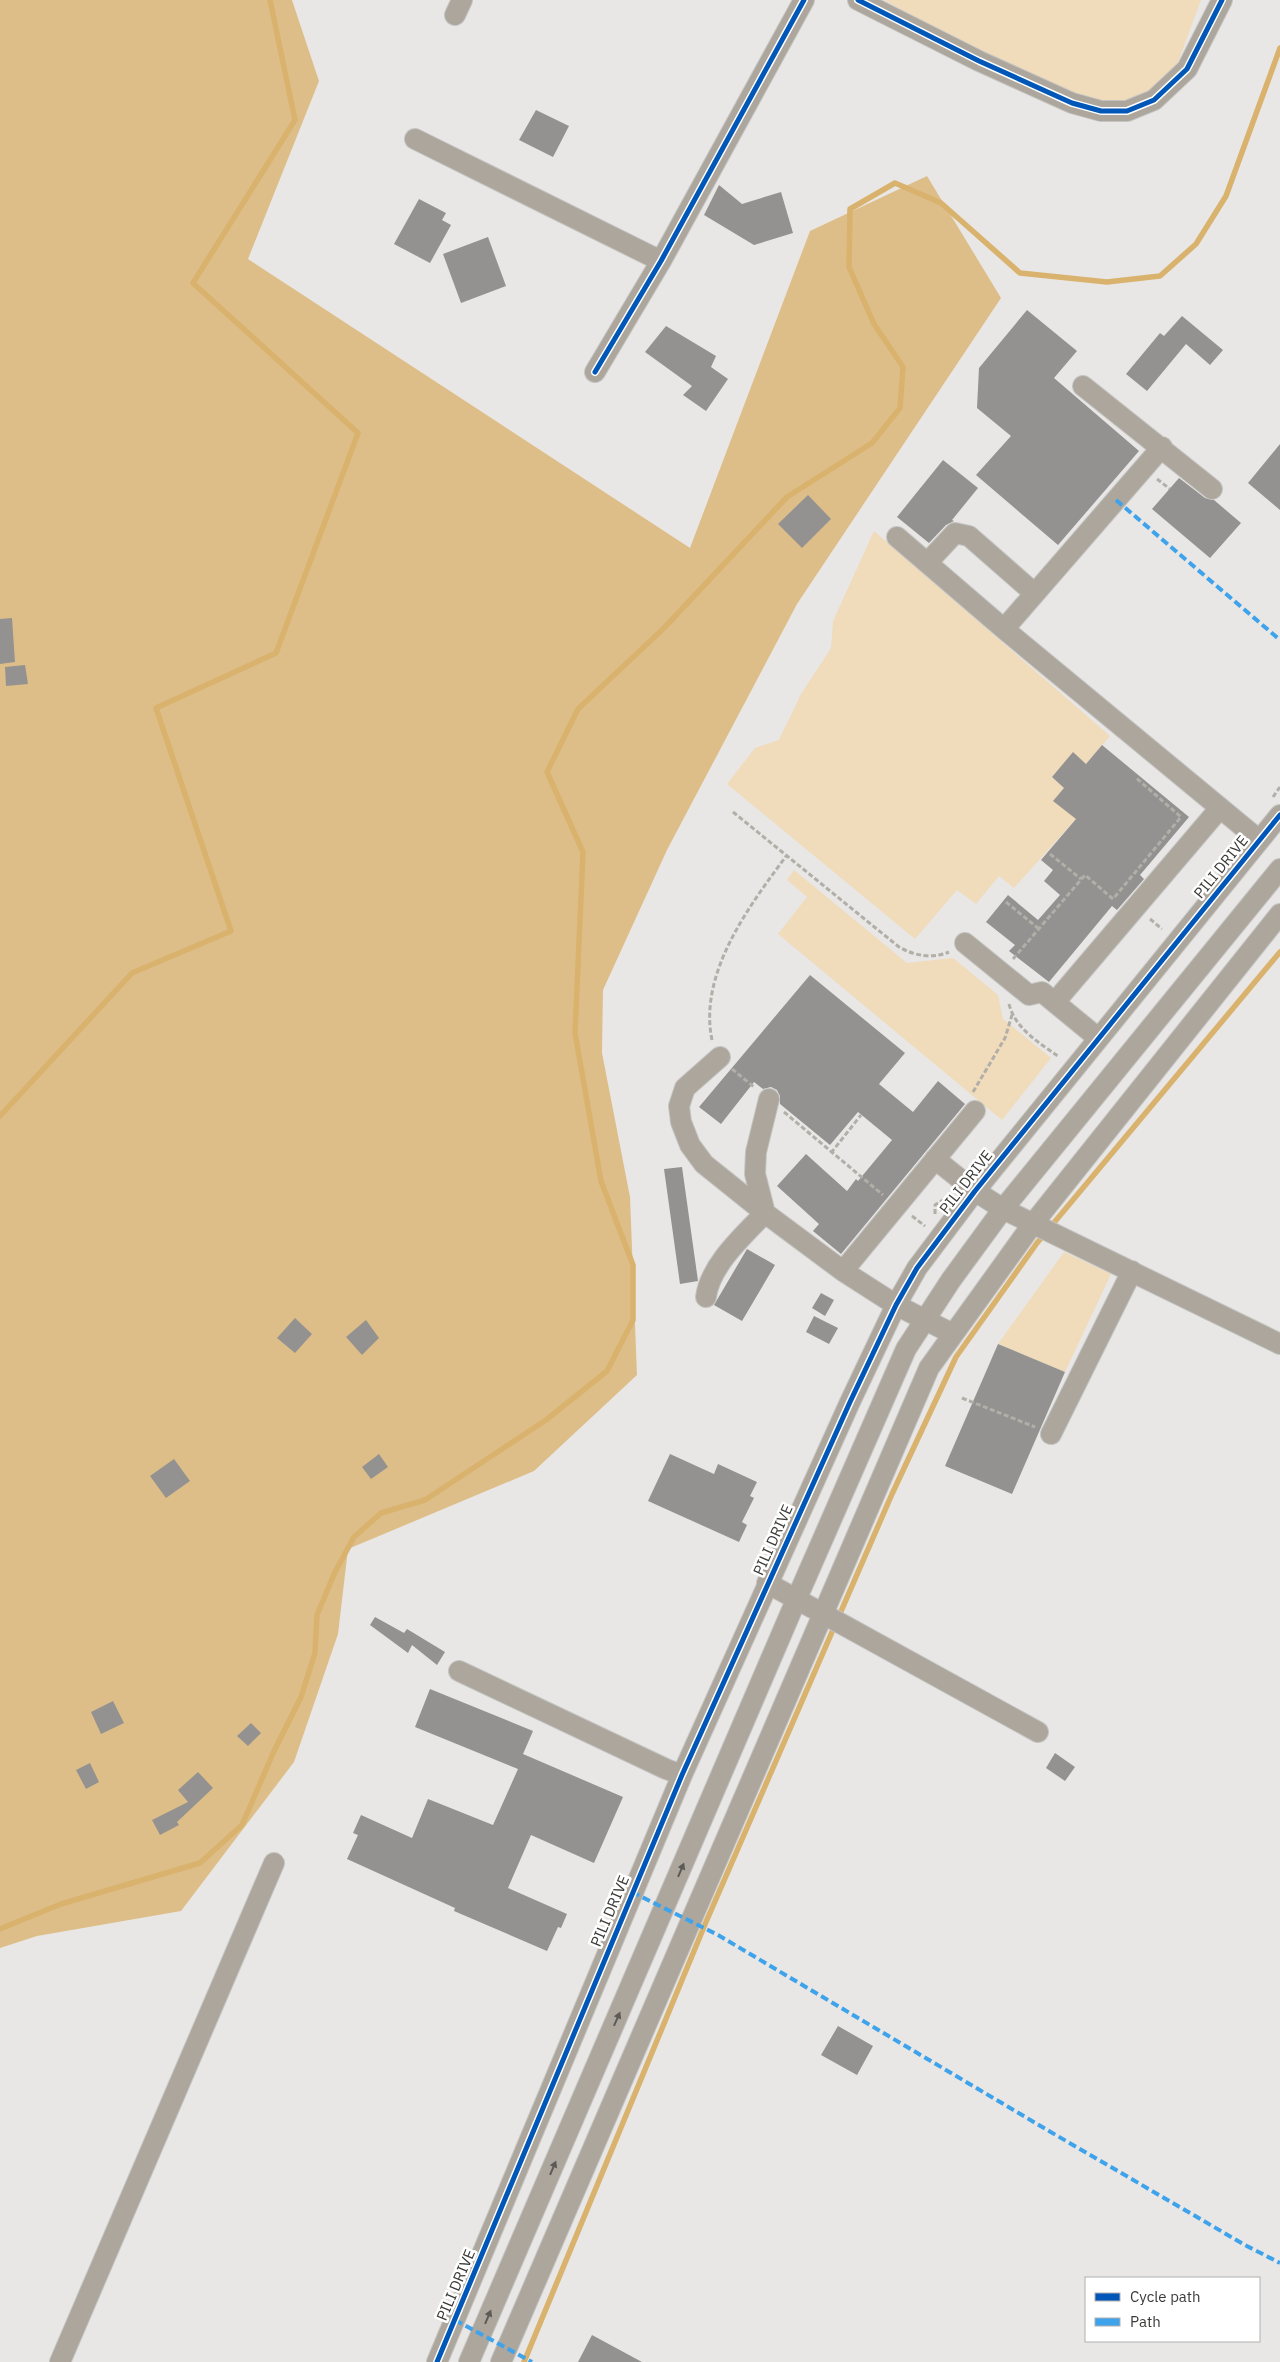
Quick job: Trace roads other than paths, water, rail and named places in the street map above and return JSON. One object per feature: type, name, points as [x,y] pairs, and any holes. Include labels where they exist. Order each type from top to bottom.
[{"type":"street","points":[[595,372],[661,261],[804,0]]},
{"type":"street","points":[[858,0],[979,61],[1072,103],[1101,111],[1127,111],[1154,100],[1186,69],[1222,0]]},
{"type":"street","points":[[415,139],[661,261]]},
{"type":"street","points":[[1083,386],[1162,447],[1212,489]]},
{"type":"street","points":[[1004,629],[1162,447]]},
{"type":"street","points":[[927,563],[955,533],[970,536],[1034,593]]},
{"type":"street","points":[[898,537],[1004,629],[1259,840]]},
{"type":"street","points":[[1055,1002],[1220,808]]},
{"type":"street","name":"PILI DRIVE","points":[[437,2362],[682,1775],[896,1306],[918,1268],[975,1191],[1280,815]]},
{"type":"street","points":[[469,2362],[797,1598],[906,1350],[924,1320],[1003,1209],[1280,868]]},
{"type":"street","points":[[501,2362],[834,1618],[879,1482],[928,1368],[1032,1225],[1280,914]]},
{"type":"street","points":[[965,943],[1029,995],[1042,992],[1098,1038]]},
{"type":"street","points":[[720,1057],[686,1088],[679,1106],[681,1122],[690,1145],[704,1164],[765,1214],[843,1270],[896,1306],[951,1334]]},
{"type":"street","points":[[765,1214],[755,1174],[756,1152],[769,1100]]},
{"type":"street","points":[[843,1270],[971,1116]]},
{"type":"street","points":[[935,1159],[975,1191],[1032,1225],[1132,1271],[1280,1344]]},
{"type":"street","points":[[706,1296],[707,1287],[729,1250],[765,1214]]},
{"type":"street","points":[[1051,1434],[1132,1271]]},
{"type":"street","points":[[853,1469],[879,1482]]},
{"type":"street","points":[[768,1583],[1038,1732]]},
{"type":"street","points":[[459,1671],[682,1775]]},
{"type":"street","points":[[60,2362],[274,1863]]},
{"type":"waterway","points":[[0,1116],[132,973],[231,931],[156,708],[276,653],[358,433],[193,283],[295,120],[270,0]]},
{"type":"waterway","points":[[0,1929],[61,1904],[200,1863],[242,1825],[274,1751],[301,1697],[315,1653],[317,1615],[335,1572],[354,1537],[381,1513],[425,1500],[546,1420],[607,1371],[633,1320],[633,1265],[601,1181],[575,1033],[583,852],[547,772],[578,709],[664,628],[787,497],[872,443],[900,408],[903,367],[874,324],[849,267],[850,209],[895,183],[941,203],[1020,273],[1107,282],[1160,276],[1196,244],[1226,196],[1280,48]]},
{"type":"waterway","points":[[524,2362],[706,1922],[892,1494],[956,1357],[1037,1243],[1280,952]]}]
